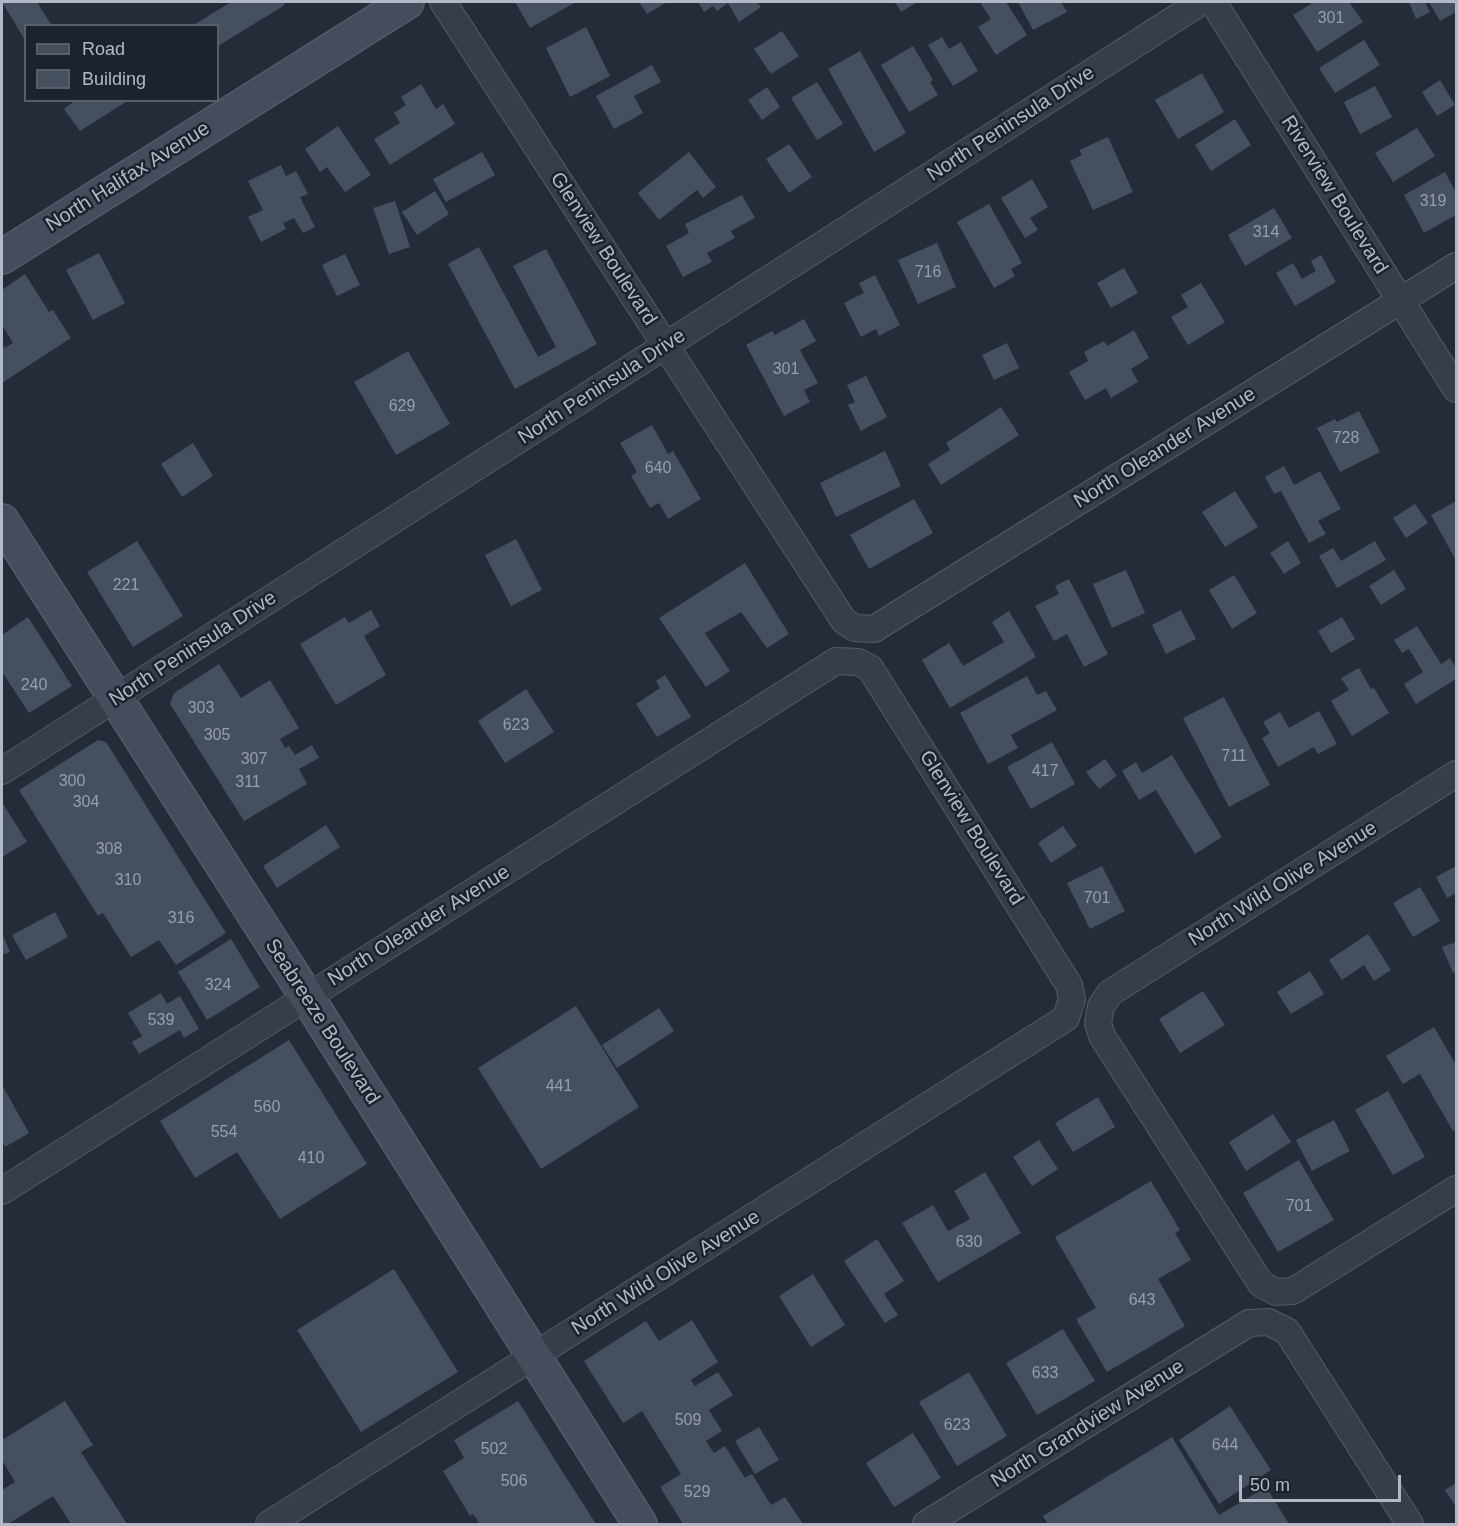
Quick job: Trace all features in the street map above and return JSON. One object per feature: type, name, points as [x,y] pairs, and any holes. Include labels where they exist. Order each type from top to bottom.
[{"type":"main road","name":"North Halifax Avenue","points":[[2,257],[407,2]]},
{"type":"main road","name":"Seabreeze Boulevard","points":[[2,521],[307,997],[640,1524]]},
{"type":"street","name":"Glenview Boulevard","points":[[443,2],[844,621],[855,628],[874,629]]},
{"type":"street","name":"North Peninsula Drive","points":[[2,771],[1201,2]]},
{"type":"street","name":"Riverview Boulevard","points":[[1213,2],[1456,389]]},
{"type":"street","name":"North Oleander Avenue","points":[[874,629],[1456,266]]},
{"type":"street","name":"Glenview Boulevard","points":[[837,661],[858,662],[870,668],[1069,985],[1071,1006],[1063,1021]]},
{"type":"street","name":"North Oleander Avenue","points":[[2,1191],[837,661]]},
{"type":"street","name":"North Wild Olive Avenue","points":[[1456,774],[1110,993],[1101,1006],[1098,1023],[1102,1036],[1261,1284],[1276,1292],[1293,1291],[1456,1189]]},
{"type":"street","name":"North Wild Olive Avenue","points":[[269,1524],[1063,1021]]},
{"type":"street","name":"North Grandview Avenue","points":[[926,1524],[1249,1323],[1268,1322],[1287,1331],[1410,1524]]},
{"type":"building","points":[[2,2],[37,2],[51,24],[24,24],[24,39]]},
{"type":"building","points":[[231,2],[283,2],[285,5],[219,45],[219,24],[195,24]]},
{"type":"building","points":[[515,2],[576,2],[530,28]]},
{"type":"building","points":[[639,2],[667,2],[647,14]]},
{"type":"building","points":[[698,2],[757,2],[761,7],[739,22],[728,3],[717,11],[713,6],[704,12]]},
{"type":"building","points":[[895,2],[917,2],[901,12]]},
{"type":"building","points":[[980,2],[1006,2],[1027,35],[996,55],[978,27],[991,19]]},
{"type":"building","points":[[1018,2],[1061,2],[1067,12],[1033,30]]},
{"type":"building","points":[[1314,2],[1349,2],[1363,22],[1317,52],[1293,15]]},
{"type":"building","points":[[1409,2],[1425,2],[1430,12],[1416,19]]},
{"type":"building","points":[[1429,2],[1456,2],[1456,12],[1440,21]]},
{"type":"building","points":[[586,27],[610,76],[570,97],[546,48]]},
{"type":"building","points":[[782,31],[799,56],[771,74],[754,49]]},
{"type":"building","points":[[942,37],[949,49],[961,42],[978,71],[953,86],[928,45]]},
{"type":"building","points":[[1364,40],[1380,65],[1335,93],[1319,68]]},
{"type":"building","points":[[913,46],[933,80],[930,82],[938,95],[909,112],[881,65]]},
{"type":"building","points":[[860,51],[906,133],[874,152],[828,69]]},
{"type":"building","points":[[652,65],[661,82],[634,96],[643,113],[614,129],[596,96]]},
{"type":"building","points":[[1202,73],[1224,112],[1178,139],[1155,100]]},
{"type":"building","points":[[1440,80],[1455,105],[1437,116],[1422,92]]},
{"type":"building","points":[[817,82],[843,124],[817,140],[791,98]]},
{"type":"building","points":[[421,84],[436,109],[443,104],[455,124],[390,165],[374,139],[400,123],[394,113],[406,105],[401,97]]},
{"type":"building","points":[[1375,86],[1392,117],[1360,134],[1344,102]]},
{"type":"building","points":[[767,87],[780,107],[762,120],[748,100]]},
{"type":"building","points":[[73,102],[126,102],[80,131],[64,109]]},
{"type":"building","points":[[1235,119],[1251,145],[1211,171],[1195,145]]},
{"type":"building","points":[[338,126],[371,175],[345,192],[327,167],[320,172],[305,149]]},
{"type":"building","points":[[1417,128],[1435,156],[1393,182],[1375,153]]},
{"type":"building","points":[[1108,137],[1133,192],[1093,210],[1070,161],[1082,155],[1079,150]]},
{"type":"building","points":[[789,144],[812,177],[789,193],[766,159]]},
{"type":"building","points":[[482,152],[495,175],[446,202],[433,179]]},
{"type":"building","points":[[689,152],[716,187],[703,198],[697,190],[659,220],[638,193]]},
{"type":"building","points":[[281,165],[286,176],[296,171],[308,194],[300,197],[315,227],[303,233],[294,218],[283,223],[286,229],[261,242],[248,217],[263,210],[248,181]]},
{"type":"building","points":[[1445,172],[1456,193],[1456,215],[1424,233],[1404,195]]},
{"type":"building","points":[[1032,179],[1048,207],[1030,218],[1038,230],[1025,238],[1001,198]]},
{"type":"building","points":[[435,191],[449,214],[417,235],[402,212]]},
{"type":"building","points":[[742,195],[755,218],[731,231],[735,238],[707,253],[712,262],[683,277],[666,246],[689,233],[685,224]]},
{"type":"building","points":[[395,201],[410,247],[389,254],[373,208]]},
{"type":"building","points":[[989,204],[1022,263],[1011,269],[1015,276],[994,288],[957,222]]},
{"type":"building","points":[[1274,208],[1292,238],[1245,266],[1228,235]]},
{"type":"building","points":[[937,243],[956,287],[918,304],[898,260]]},
{"type":"building","points":[[479,247],[538,357],[556,347],[513,266],[546,249],[597,344],[515,389],[448,264]]},
{"type":"building","points":[[99,253],[125,303],[93,320],[66,270]]},
{"type":"building","points":[[345,254],[360,285],[337,296],[322,265]]},
{"type":"building","points":[[1321,255],[1336,282],[1295,306],[1276,273],[1293,263],[1302,279],[1316,271],[1311,261]]},
{"type":"building","points":[[1124,268],[1138,293],[1111,308],[1097,283]]},
{"type":"building","points":[[25,274],[49,312],[53,310],[71,338],[2,383],[2,344],[4,348],[13,343],[2,325],[2,290]]},
{"type":"building","points":[[875,275],[900,325],[879,336],[876,329],[861,337],[844,303],[864,293],[859,283]]},
{"type":"building","points":[[1201,283],[1225,322],[1188,345],[1171,317],[1188,307],[1181,295]]},
{"type":"building","points":[[804,319],[816,341],[800,350],[818,383],[804,390],[810,402],[784,416],[746,345],[772,331],[775,335]]},
{"type":"building","points":[[1134,330],[1149,358],[1131,369],[1138,382],[1111,398],[1106,388],[1085,400],[1069,372],[1088,361],[1084,352],[1104,341],[1107,346]]},
{"type":"building","points":[[1007,343],[1019,368],[994,380],[982,355]]},
{"type":"building","points":[[408,351],[450,424],[396,455],[354,382]]},
{"type":"building","points":[[866,376],[887,417],[861,431],[848,405],[855,402],[847,385]]},
{"type":"building","points":[[1001,407],[1019,435],[941,485],[928,464],[950,450],[946,443]]},
{"type":"building","points":[[1359,411],[1380,452],[1340,472],[1317,428],[1335,419],[1337,422]]},
{"type":"building","points":[[652,425],[668,454],[673,451],[701,499],[668,519],[659,503],[650,508],[631,476],[637,472],[620,443]]},
{"type":"building","points":[[193,443],[213,476],[182,497],[161,464]]},
{"type":"building","points":[[885,451],[901,486],[836,517],[820,483]]},
{"type":"building","points":[[1284,466],[1294,485],[1320,471],[1341,509],[1318,521],[1326,534],[1309,543],[1281,491],[1274,494],[1265,477]]},
{"type":"building","points":[[1235,491],[1258,527],[1225,547],[1202,512]]},
{"type":"building","points":[[914,499],[933,533],[869,569],[850,535]]},
{"type":"building","points":[[1456,501],[1456,556],[1454,557],[1431,515]]},
{"type":"building","points":[[1415,504],[1428,523],[1406,538],[1393,518]]},
{"type":"building","points":[[516,539],[542,590],[511,606],[485,555]]},
{"type":"building","points":[[137,541],[183,616],[133,647],[87,572]]},
{"type":"building","points":[[1288,541],[1301,563],[1284,574],[1270,553]]},
{"type":"building","points":[[1375,541],[1386,560],[1337,588],[1319,556],[1333,548],[1341,561]]},
{"type":"building","points":[[745,563],[789,634],[767,648],[741,612],[705,633],[730,671],[706,687],[659,618]]},
{"type":"building","points":[[1126,570],[1145,613],[1112,628],[1093,584]]},
{"type":"building","points":[[1394,570],[1406,589],[1381,605],[1369,586]]},
{"type":"building","points":[[1234,575],[1257,613],[1232,629],[1209,590]]},
{"type":"building","points":[[1069,579],[1108,654],[1084,667],[1067,634],[1054,641],[1035,606],[1059,594],[1055,586]]},
{"type":"building","points":[[371,610],[380,626],[364,636],[386,675],[336,705],[300,644],[345,617],[349,623]]},
{"type":"building","points":[[1181,610],[1196,639],[1166,654],[1152,625]]},
{"type":"building","points":[[1009,611],[1036,657],[950,708],[922,660],[949,643],[963,666],[1004,642],[992,622]]},
{"type":"building","points":[[28,617],[72,686],[29,713],[2,672],[2,635]]},
{"type":"building","points":[[1342,617],[1355,639],[1331,653],[1318,631]]},
{"type":"building","points":[[1417,626],[1441,664],[1450,658],[1456,668],[1456,679],[1416,704],[1404,684],[1423,672],[1409,649],[1402,653],[1394,640]]},
{"type":"building","points":[[219,664],[241,698],[270,680],[299,728],[280,739],[285,748],[289,746],[295,755],[312,745],[319,758],[299,769],[307,784],[244,821],[170,704],[174,693]]},
{"type":"building","points":[[1359,668],[1389,713],[1352,736],[1331,701],[1349,690],[1341,678]]},
{"type":"building","points":[[665,675],[691,717],[657,737],[636,704],[660,688],[656,681]]},
{"type":"building","points":[[1027,676],[1037,695],[1046,691],[1057,710],[1011,735],[1018,748],[988,764],[960,713]]},
{"type":"building","points":[[526,689],[554,732],[505,763],[478,721]]},
{"type":"building","points":[[1224,697],[1270,785],[1229,807],[1183,718]]},
{"type":"building","points":[[1319,711],[1337,744],[1318,754],[1314,747],[1278,767],[1262,738],[1270,733],[1263,722],[1280,712],[1289,728]]},
{"type":"building","points":[[98,740],[106,742],[226,933],[176,965],[159,940],[131,957],[103,913],[98,916],[19,790]]},
{"type":"building","points":[[1052,742],[1075,784],[1031,809],[1007,767]]},
{"type":"building","points":[[1172,755],[1222,837],[1195,854],[1156,790],[1139,800],[1122,771],[1136,762],[1142,773]]},
{"type":"building","points":[[1105,759],[1117,776],[1099,789],[1086,772]]},
{"type":"building","points":[[2,805],[27,842],[2,857]]},
{"type":"building","points":[[326,825],[340,847],[277,888],[263,866]]},
{"type":"building","points":[[1063,826],[1077,846],[1051,863],[1038,843]]},
{"type":"building","points":[[1102,866],[1125,911],[1090,929],[1067,883]]},
{"type":"building","points":[[1456,866],[1456,893],[1447,898],[1436,877]]},
{"type":"building","points":[[1420,887],[1440,921],[1413,937],[1393,903]]},
{"type":"building","points":[[55,912],[68,937],[26,960],[12,935]]},
{"type":"building","points":[[2,933],[10,952],[2,955]]},
{"type":"building","points":[[1368,934],[1391,970],[1374,981],[1364,965],[1342,980],[1329,960]]},
{"type":"building","points":[[231,939],[260,987],[207,1020],[178,972]]},
{"type":"building","points":[[1456,942],[1456,972],[1453,973],[1442,947]]},
{"type":"building","points":[[1310,971],[1324,994],[1291,1014],[1277,992]]},
{"type":"building","points":[[1203,991],[1225,1025],[1180,1053],[1159,1019]]},
{"type":"building","points":[[161,993],[167,1004],[180,996],[199,1029],[184,1038],[180,1030],[139,1054],[132,1042],[142,1036],[128,1013]]},
{"type":"building","points":[[576,1006],[639,1107],[541,1169],[478,1068]]},
{"type":"building","points":[[659,1008],[674,1031],[617,1068],[602,1045]]},
{"type":"building","points":[[1434,1027],[1456,1065],[1456,1129],[1453,1131],[1420,1074],[1403,1084],[1386,1056]]},
{"type":"building","points":[[289,1040],[367,1164],[280,1219],[237,1152],[195,1178],[160,1121]]},
{"type":"building","points":[[2,1085],[29,1133],[5,1147],[2,1140]]},
{"type":"building","points":[[1388,1091],[1425,1157],[1393,1175],[1355,1110]]},
{"type":"building","points":[[1098,1097],[1115,1127],[1073,1152],[1055,1123]]},
{"type":"building","points":[[1273,1114],[1291,1142],[1246,1171],[1229,1142]]},
{"type":"building","points":[[1334,1120],[1350,1151],[1312,1171],[1296,1140]]},
{"type":"building","points":[[1039,1140],[1058,1169],[1032,1186],[1013,1157]]},
{"type":"building","points":[[1299,1160],[1334,1220],[1278,1252],[1243,1193]]},
{"type":"building","points":[[985,1172],[1021,1233],[938,1282],[902,1223],[933,1205],[948,1231],[970,1219],[954,1191]]},
{"type":"building","points":[[1151,1181],[1180,1230],[1175,1233],[1191,1260],[1158,1279],[1185,1326],[1107,1372],[1076,1319],[1096,1308],[1055,1237]]},
{"type":"building","points":[[877,1239],[904,1281],[884,1294],[898,1315],[885,1323],[844,1261]]},
{"type":"building","points":[[394,1269],[458,1372],[361,1432],[297,1330]]},
{"type":"building","points":[[813,1274],[845,1325],[811,1347],[779,1296]]},
{"type":"building","points":[[692,1320],[718,1362],[691,1380],[695,1386],[718,1372],[733,1395],[709,1410],[722,1431],[706,1441],[714,1453],[725,1446],[745,1478],[752,1474],[771,1505],[785,1497],[803,1524],[683,1524],[660,1487],[681,1474],[642,1411],[623,1423],[584,1361],[646,1321],[659,1341]]},
{"type":"building","points":[[1063,1329],[1095,1381],[1037,1415],[1006,1363]]},
{"type":"building","points":[[969,1372],[1007,1436],[957,1466],[919,1402]]},
{"type":"building","points":[[65,1401],[93,1445],[81,1452],[127,1524],[71,1524],[53,1496],[8,1524],[2,1524],[2,1490],[15,1482],[2,1460],[2,1440]]},
{"type":"building","points":[[518,1401],[596,1524],[480,1524],[473,1514],[470,1516],[443,1471],[464,1458],[454,1440]]},
{"type":"building","points":[[1230,1406],[1271,1470],[1219,1504],[1179,1440]]},
{"type":"building","points":[[759,1427],[779,1460],[755,1474],[735,1441]]},
{"type":"building","points":[[913,1433],[941,1478],[894,1507],[866,1463]]},
{"type":"building","points":[[1172,1437],[1219,1515],[1266,1487],[1289,1524],[1048,1524],[1043,1516]]},
{"type":"building","points":[[1456,1483],[1456,1507],[1445,1490]]}]
